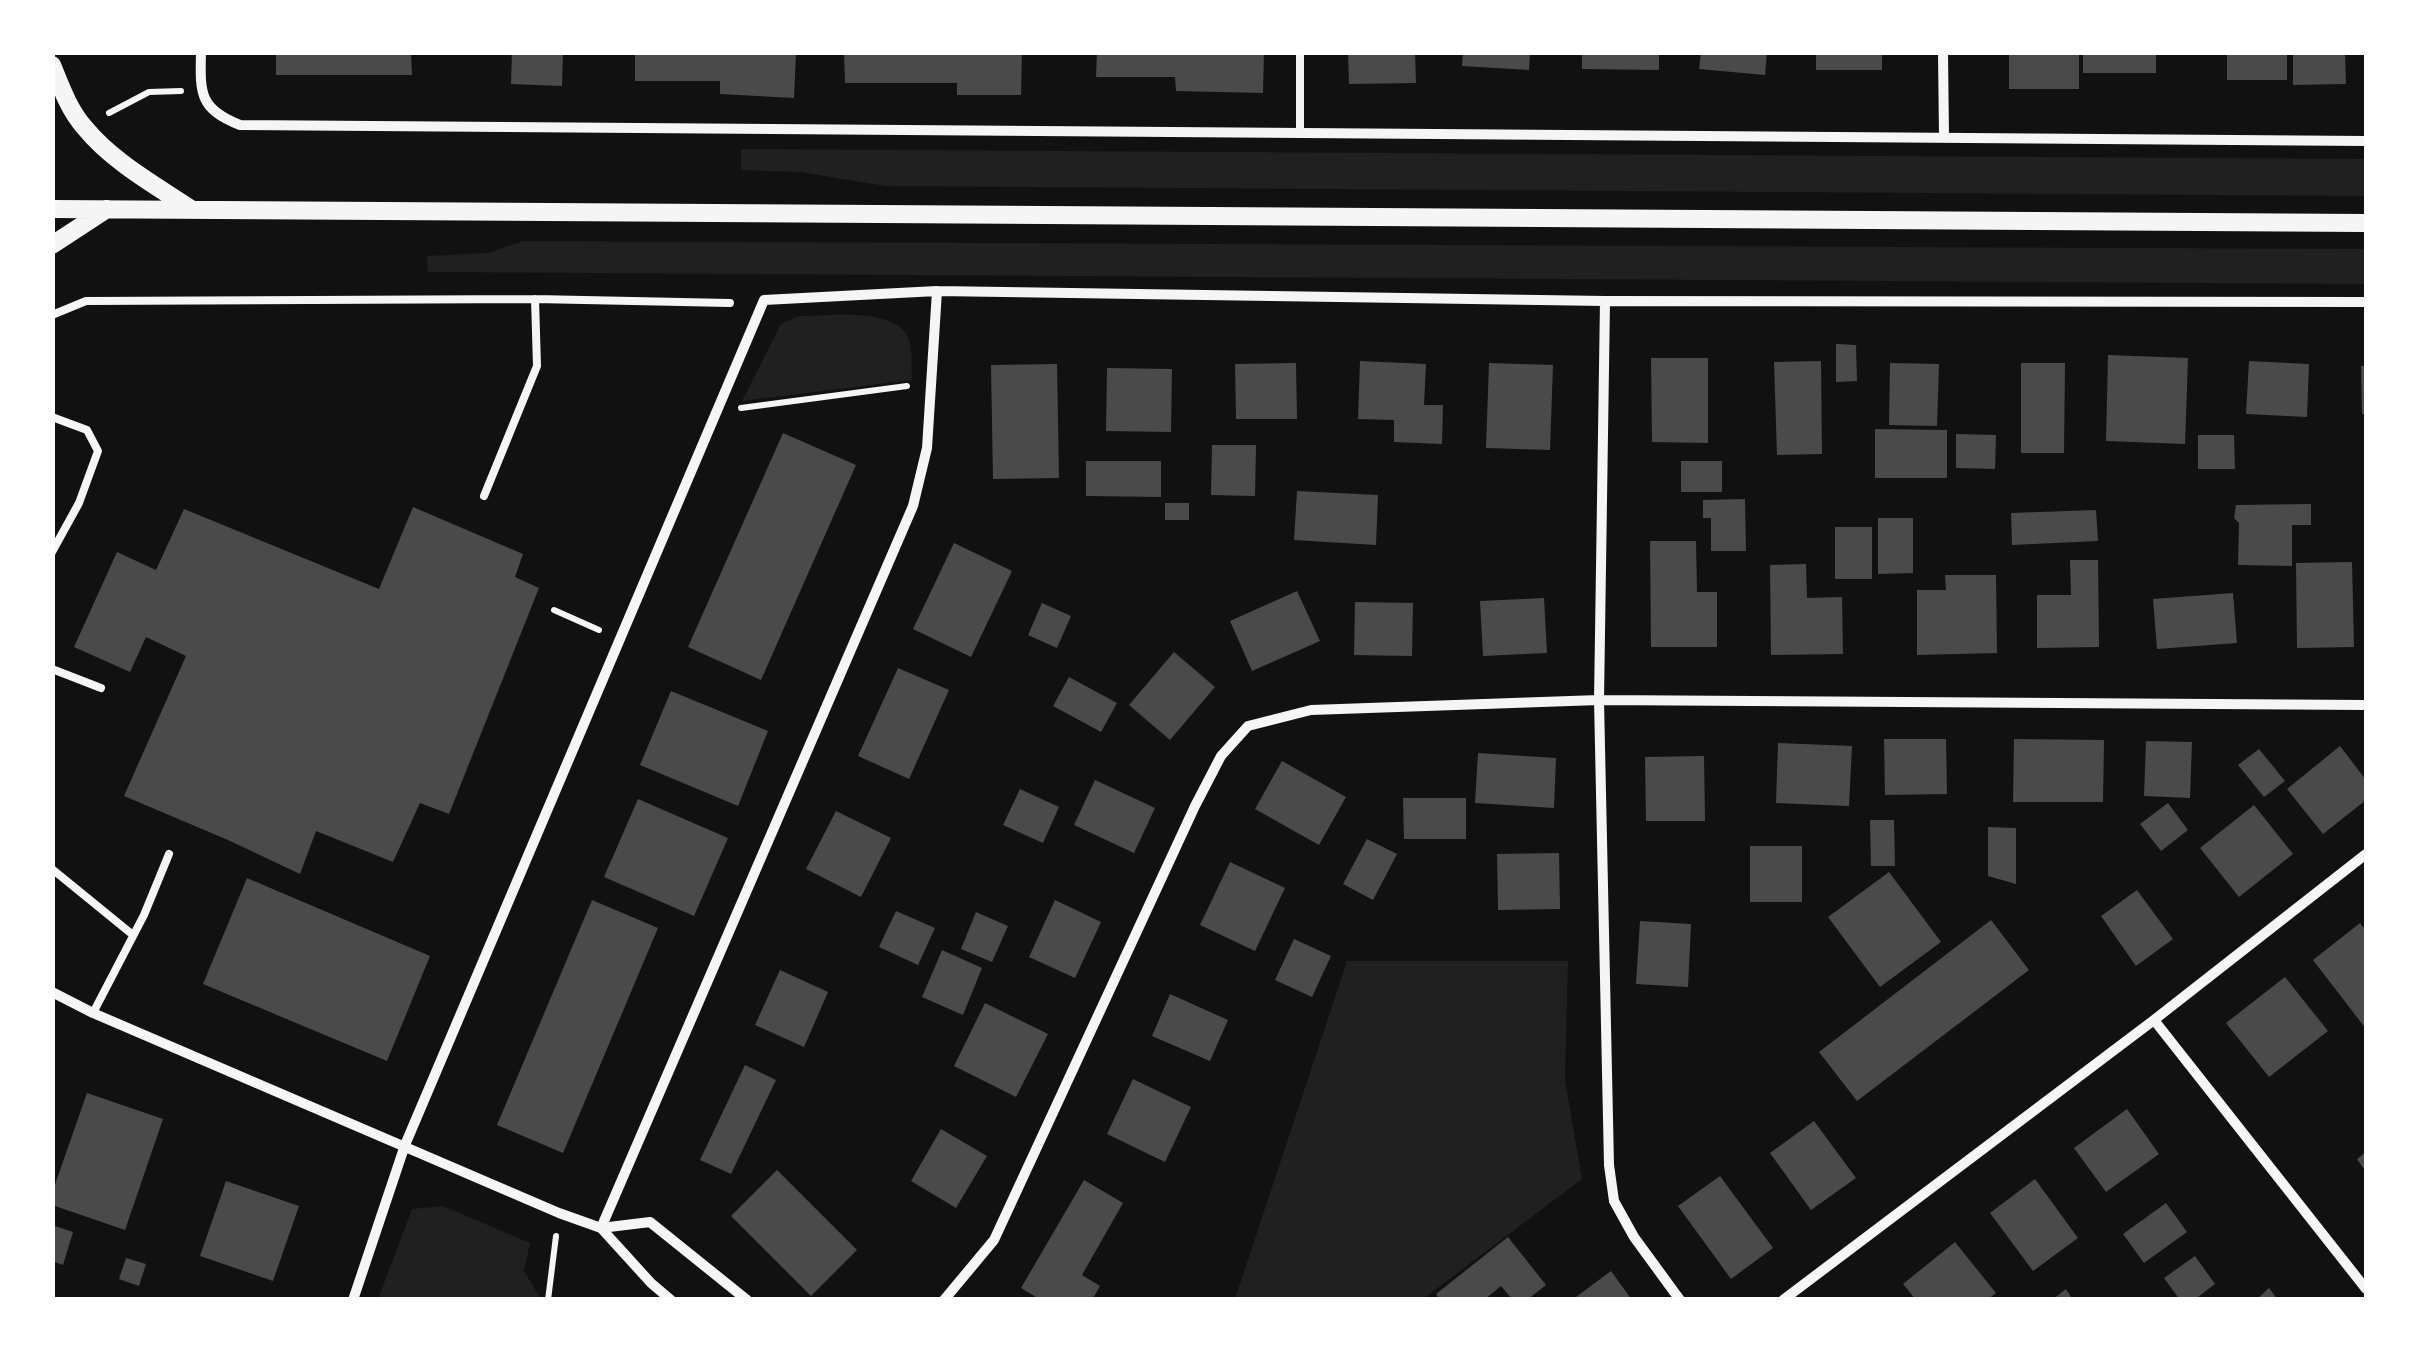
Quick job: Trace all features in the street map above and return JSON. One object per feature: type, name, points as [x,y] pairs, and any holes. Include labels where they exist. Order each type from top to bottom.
[{"type":"street","points":[[201,52],[200,91],[219,117],[240,125],[2366,141]]},
{"type":"street","points":[[1943,52],[1944,138]]},
{"type":"street","points":[[52,65],[84,127],[130,168],[192,210]]},
{"type":"street","points":[[52,208],[2366,223]]},
{"type":"street","points":[[52,245],[108,209]]},
{"type":"street","points":[[601,1228],[913,506],[927,448],[936,291]]},
{"type":"street","points":[[353,1300],[406,1146],[764,300],[936,291],[1605,301],[2366,302]]},
{"type":"street","points":[[1605,301],[1599,700],[1608,1146],[1614,1202],[1680,1300]]},
{"type":"street","points":[[944,1300],[994,1240],[1196,806],[1221,756],[1248,726],[1311,710],[1599,700],[2366,705]]},
{"type":"street","points":[[1783,1300],[2154,1020],[2366,854]]},
{"type":"street","points":[[52,992],[559,1213],[601,1228],[650,1222],[748,1300]]},
{"type":"street","points":[[2154,1020],[2366,1288]]},
{"type":"street","points":[[601,1228],[671,1300]]},
{"type":"lane","points":[[1300,52],[1300,132]]},
{"type":"lane","points":[[484,496],[536,366],[535,299]]},
{"type":"lane","points":[[52,315],[86,301],[535,299],[730,303]]},
{"type":"lane","points":[[52,417],[87,430],[98,451],[79,503],[52,552]]},
{"type":"lane","points":[[52,669],[101,688]]},
{"type":"lane","points":[[93,1013],[169,854]]},
{"type":"lane","points":[[52,869],[133,935]]},
{"type":"path","points":[[84,127],[149,92],[200,91]]},
{"type":"path","points":[[720,403],[744,409],[912,385],[930,387]]},
{"type":"path","points":[[554,610],[620,640]]},
{"type":"path","points":[[548,1300],[559,1213]]},
{"type":"shaded area","points":[[741,149],[2366,159],[2366,196],[886,186],[800,172],[741,170]]},
{"type":"shaded area","points":[[523,241],[2366,249],[2366,284],[428,272],[427,256],[488,253]]},
{"type":"shaded area","points":[[861,315],[892,322],[903,329],[909,340],[912,380],[742,401],[781,324],[800,316]]},
{"type":"shaded area","points":[[1347,961],[1568,961],[1565,1080],[1582,1179],[1423,1299],[1235,1299]]},
{"type":"shaded area","points":[[443,1206],[530,1243],[524,1271],[543,1299],[378,1299],[412,1209]]},
{"type":"building","points":[[276,52],[411,52],[412,75],[276,75]]},
{"type":"building","points":[[512,52],[563,52],[562,86],[511,84]]},
{"type":"building","points":[[796,52],[794,98],[720,94],[720,81],[635,81],[635,53]]},
{"type":"building","points":[[844,52],[1022,52],[1021,95],[957,95],[957,83],[845,83]]},
{"type":"building","points":[[1097,52],[1264,52],[1263,93],[1176,91],[1175,77],[1096,77]]},
{"type":"building","points":[[1348,52],[1415,52],[1416,83],[1349,84]]},
{"type":"building","points":[[1463,52],[1530,52],[1529,70],[1462,66]]},
{"type":"building","points":[[1582,52],[1659,52],[1659,70],[1582,69]]},
{"type":"building","points":[[1701,52],[1767,52],[1765,75],[1699,69]]},
{"type":"building","points":[[1816,52],[1882,52],[1882,70],[1816,70]]},
{"type":"building","points":[[2009,52],[2079,52],[2079,89],[2009,89]]},
{"type":"building","points":[[2083,52],[2156,52],[2156,73],[2083,73]]},
{"type":"building","points":[[2227,52],[2287,52],[2287,80],[2227,80]]},
{"type":"building","points":[[2293,52],[2345,52],[2346,84],[2293,85]]},
{"type":"building","points":[[1836,344],[1856,345],[1857,381],[1836,382]]},
{"type":"building","points":[[2108,355],[2188,358],[2185,444],[2106,441]]},
{"type":"building","points":[[1651,358],[1708,358],[1708,443],[1652,442]]},
{"type":"building","points":[[1360,361],[1426,364],[1424,405],[1443,405],[1442,444],[1394,442],[1394,420],[1358,419]]},
{"type":"building","points":[[1821,361],[1822,454],[1777,455],[1774,362]]},
{"type":"building","points":[[2249,361],[2309,364],[2307,417],[2246,414]]},
{"type":"building","points":[[1296,363],[1297,419],[1236,419],[1235,364]]},
{"type":"building","points":[[1489,363],[1553,365],[1550,450],[1486,448]]},
{"type":"building","points":[[1890,363],[1939,364],[1937,426],[1889,425]]},
{"type":"building","points":[[2021,363],[2065,363],[2064,453],[2021,453]]},
{"type":"building","points":[[1057,364],[1059,478],[993,479],[991,365]]},
{"type":"building","points":[[2361,366],[2366,366],[2366,414],[2362,414]]},
{"type":"building","points":[[1107,368],[1172,369],[1171,432],[1106,431]]},
{"type":"building","points":[[1875,429],[1947,430],[1947,478],[1875,478]]},
{"type":"building","points":[[783,433],[856,465],[761,680],[688,647]]},
{"type":"building","points":[[1956,434],[1996,435],[1995,469],[1956,468]]},
{"type":"building","points":[[2198,435],[2234,435],[2235,469],[2198,469]]},
{"type":"building","points":[[1212,445],[1256,445],[1255,496],[1211,495]]},
{"type":"building","points":[[1086,461],[1161,461],[1161,497],[1086,496]]},
{"type":"building","points":[[1681,461],[1722,461],[1722,492],[1681,492]]},
{"type":"building","points":[[1297,491],[1378,495],[1376,545],[1294,540]]},
{"type":"building","points":[[1745,499],[1746,551],[1711,551],[1711,518],[1703,518],[1703,500]]},
{"type":"building","points":[[1165,503],[1189,503],[1189,520],[1165,520]]},
{"type":"building","points":[[2311,504],[2311,525],[2292,525],[2292,566],[2238,565],[2236,505]]},
{"type":"building","points":[[413,507],[523,554],[515,577],[539,588],[449,814],[420,803],[393,862],[316,831],[300,874],[124,796],[186,656],[146,637],[130,672],[74,647],[117,552],[156,570],[184,509],[379,589]]},
{"type":"building","points":[[2096,510],[2098,541],[2012,545],[2011,513]]},
{"type":"building","points":[[1878,518],[1913,518],[1913,573],[1878,574]]},
{"type":"building","points":[[1835,527],[1872,527],[1872,579],[1835,579]]},
{"type":"building","points":[[1650,541],[1696,541],[1697,592],[1717,592],[1717,647],[1651,647]]},
{"type":"building","points":[[954,543],[1012,571],[971,657],[913,629]]},
{"type":"building","points":[[2070,560],[2098,560],[2099,647],[2037,648],[2037,595],[2071,595]]},
{"type":"building","points":[[2352,562],[2354,647],[2297,648],[2296,563]]},
{"type":"building","points":[[1806,564],[1807,598],[1842,597],[1843,654],[1771,655],[1770,565]]},
{"type":"building","points":[[1945,575],[1996,575],[1997,653],[1917,655],[1917,590],[1946,590]]},
{"type":"building","points":[[1297,591],[1320,641],[1252,671],[1230,621]]},
{"type":"building","points":[[2233,593],[2237,643],[2157,649],[2153,599]]},
{"type":"building","points":[[1544,598],[1547,653],[1483,656],[1480,601]]},
{"type":"building","points":[[1355,602],[1413,603],[1412,656],[1354,655]]},
{"type":"building","points":[[1042,603],[1071,616],[1057,648],[1028,635]]},
{"type":"building","points":[[1174,652],[1215,687],[1170,740],[1129,705]]},
{"type":"building","points":[[898,668],[949,690],[909,779],[858,756]]},
{"type":"building","points":[[1069,677],[1117,703],[1101,732],[1053,706]]},
{"type":"building","points":[[671,691],[768,731],[738,806],[640,765]]},
{"type":"building","points":[[1884,739],[1946,739],[1947,794],[1885,795]]},
{"type":"building","points":[[2014,739],[2104,740],[2103,802],[2013,802]]},
{"type":"building","points":[[2146,741],[2192,742],[2190,798],[2144,796]]},
{"type":"building","points":[[1778,743],[1852,746],[1849,806],[1776,803]]},
{"type":"building","points":[[2340,746],[2366,780],[2366,800],[2323,834],[2287,789]]},
{"type":"building","points":[[2259,749],[2285,781],[2264,797],[2238,765]]},
{"type":"building","points":[[1478,753],[1556,758],[1554,808],[1475,803]]},
{"type":"building","points":[[1704,756],[1705,821],[1646,821],[1645,757]]},
{"type":"building","points":[[1282,761],[1346,797],[1319,845],[1255,809]]},
{"type":"building","points":[[1095,780],[1155,808],[1134,853],[1074,825]]},
{"type":"building","points":[[1020,789],[1059,807],[1043,843],[1003,825]]},
{"type":"building","points":[[1403,798],[1466,798],[1466,839],[1404,839]]},
{"type":"building","points":[[638,799],[728,838],[694,916],[604,877]]},
{"type":"building","points":[[2168,803],[2188,830],[2161,851],[2140,824]]},
{"type":"building","points":[[2254,805],[2293,854],[2239,897],[2200,848]]},
{"type":"building","points":[[836,811],[891,838],[861,897],[806,869]]},
{"type":"building","points":[[1870,820],[1894,820],[1895,866],[1871,866]]},
{"type":"building","points":[[1988,827],[2016,828],[2016,884],[1988,876]]},
{"type":"building","points":[[1367,839],[1397,854],[1373,900],[1343,884]]},
{"type":"building","points":[[1750,846],[1802,846],[1802,902],[1750,902]]},
{"type":"building","points":[[1559,853],[1560,909],[1498,910],[1497,854]]},
{"type":"building","points":[[1230,862],[1285,888],[1255,951],[1200,925]]},
{"type":"building","points":[[1889,872],[1941,942],[1880,987],[1828,917]]},
{"type":"building","points":[[247,878],[430,956],[387,1061],[203,984]]},
{"type":"building","points":[[2137,890],[2173,939],[2136,966],[2101,916]]},
{"type":"building","points":[[592,900],[658,928],[563,1153],[497,1125]]},
{"type":"building","points":[[1055,900],[1101,922],[1075,978],[1029,957]]},
{"type":"building","points":[[896,911],[935,928],[918,965],[879,947]]},
{"type":"building","points":[[976,912],[1008,926],[992,962],[961,949]]},
{"type":"building","points":[[1991,920],[2029,970],[1857,1101],[1819,1052]]},
{"type":"building","points":[[1640,921],[1691,924],[1688,987],[1636,984]]},
{"type":"building","points":[[2360,923],[2366,931],[2366,1029],[2313,960]]},
{"type":"building","points":[[1294,939],[1331,956],[1312,997],[1275,980]]},
{"type":"building","points":[[942,950],[982,968],[963,1015],[922,997]]},
{"type":"building","points":[[780,970],[828,992],[804,1047],[755,1025]]},
{"type":"building","points":[[2285,977],[2328,1031],[2269,1077],[2226,1023]]},
{"type":"building","points":[[1170,994],[1228,1020],[1210,1061],[1152,1036]]},
{"type":"building","points":[[985,1003],[1048,1034],[1016,1097],[954,1066]]},
{"type":"building","points":[[745,1065],[776,1080],[731,1174],[700,1160]]},
{"type":"building","points":[[1133,1079],[1191,1107],[1165,1162],[1107,1134]]},
{"type":"building","points":[[87,1093],[163,1119],[125,1230],[52,1205],[52,1193]]},
{"type":"building","points":[[2127,1109],[2159,1154],[2106,1192],[2074,1148]]},
{"type":"building","points":[[1814,1121],[1856,1178],[1811,1210],[1770,1153]]},
{"type":"building","points":[[941,1129],[987,1156],[956,1208],[911,1181]]},
{"type":"building","points":[[2366,1152],[2366,1172],[2357,1159]]},
{"type":"building","points":[[777,1170],[857,1250],[811,1296],[731,1216]]},
{"type":"building","points":[[1720,1176],[1773,1248],[1731,1279],[1678,1206]]},
{"type":"building","points":[[2035,1179],[2078,1238],[2033,1271],[1990,1213]]},
{"type":"building","points":[[1084,1180],[1123,1203],[1082,1275],[1100,1286],[1092,1300],[1041,1300],[1021,1288]]},
{"type":"building","points":[[226,1181],[299,1206],[273,1281],[200,1256]]},
{"type":"building","points":[[2166,1203],[2187,1232],[2144,1263],[2123,1234]]},
{"type":"building","points":[[52,1225],[73,1232],[63,1265],[52,1261]]},
{"type":"building","points":[[1508,1237],[1546,1285],[1527,1300],[1513,1300],[1501,1286],[1484,1300],[1440,1300],[1436,1294]]},
{"type":"building","points":[[1955,1242],[1996,1293],[1987,1300],[1916,1300],[1903,1284]]},
{"type":"building","points":[[2195,1256],[2215,1284],[2194,1300],[2180,1300],[2164,1278]]},
{"type":"building","points":[[126,1258],[146,1264],[139,1286],[119,1279]]},
{"type":"building","points":[[1611,1271],[1632,1300],[1572,1300]]},
{"type":"building","points":[[2269,1288],[2278,1300],[2256,1300]]},
{"type":"building","points":[[2066,1289],[2073,1300],[2052,1300]]}]
